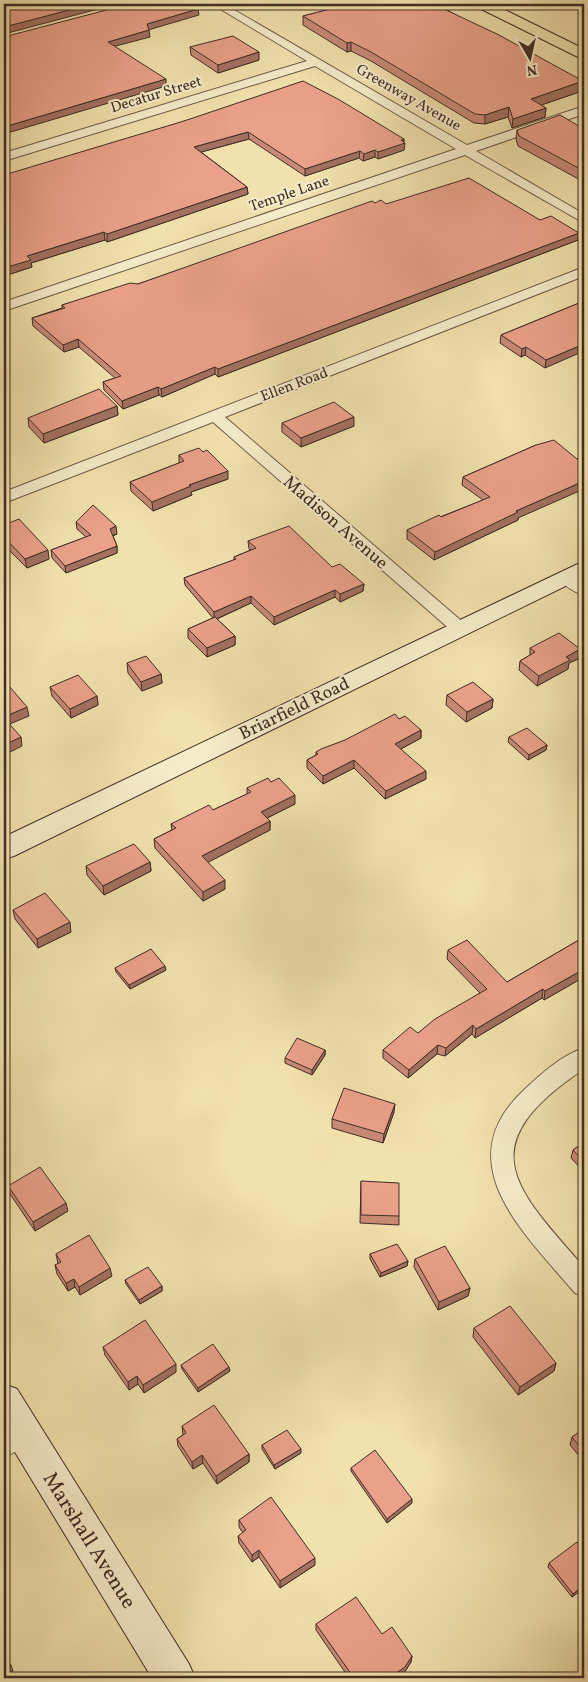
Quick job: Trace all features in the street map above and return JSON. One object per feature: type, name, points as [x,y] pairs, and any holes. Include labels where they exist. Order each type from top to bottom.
[{"type":"main road","points":[[482,4],[584,55]]},
{"type":"main road","points":[[512,4],[584,39]]},
{"type":"main road","name":"Briarfield Road","points":[[4,849],[459,628],[578,578]]},
{"type":"main road","name":"Marshall Avenue","points":[[10,1425],[175,1678]]},
{"type":"street","name":"Greenway Avenue","points":[[217,4],[584,219]]},
{"type":"street","name":"Decatur Street","points":[[4,157],[317,62]]},
{"type":"street","name":"Temple Lane","points":[[4,307],[584,110]]},
{"type":"street","name":"Ellen Road","points":[[4,498],[584,271]]},
{"type":"street","name":"Madison Avenue","points":[[214,415],[459,628]]},
{"type":"street","points":[[584,1058],[537,1090],[515,1115],[501,1145],[501,1162],[507,1184],[518,1206],[584,1285]]},
{"type":"building","points":[[4,4],[92,4],[4,27]]},
{"type":"building","points":[[129,4],[190,4],[198,9],[147,24],[149,30],[108,42],[166,79],[4,127],[4,37]]},
{"type":"building","points":[[343,4],[442,4],[449,7],[444,9],[499,35],[583,81],[531,99],[546,108],[513,119],[509,107],[485,115],[475,114],[371,52],[351,42],[347,43],[303,16],[345,5]]},
{"type":"building","points":[[233,36],[259,52],[218,65],[190,47]]},
{"type":"building","points":[[303,81],[338,99],[404,139],[401,140],[405,143],[378,152],[375,150],[364,154],[360,151],[305,169],[248,132],[194,147],[247,187],[107,234],[104,232],[27,256],[31,260],[4,268],[4,175],[184,121]]},
{"type":"building","points":[[560,115],[584,129],[584,171],[519,136],[517,130]]},
{"type":"building","points":[[469,178],[540,220],[551,216],[579,233],[218,369],[215,367],[161,389],[158,387],[122,401],[103,382],[121,376],[78,339],[63,345],[32,318],[65,308],[62,305],[130,283],[138,284],[372,201],[375,203],[381,200],[386,204]]},
{"type":"building","points":[[584,301],[584,344],[546,360],[526,347],[522,349],[501,335]]},
{"type":"building","points":[[99,389],[117,406],[43,434],[28,418]]},
{"type":"building","points":[[334,402],[354,417],[301,438],[282,423]]},
{"type":"building","points":[[554,440],[577,459],[584,457],[584,481],[516,511],[518,512],[435,552],[407,530],[439,515],[441,517],[490,497],[463,477],[536,445]]},
{"type":"building","points":[[199,448],[203,452],[207,450],[228,471],[189,485],[191,486],[152,502],[130,482],[184,461],[179,455]]},
{"type":"building","points":[[93,505],[116,526],[110,529],[117,546],[65,566],[51,550],[91,535],[76,522]]},
{"type":"building","points":[[19,519],[48,550],[25,559],[4,537],[4,525]]},
{"type":"building","points":[[289,526],[332,567],[340,564],[364,584],[340,594],[335,590],[274,617],[251,596],[214,612],[184,578],[236,559],[234,557],[256,548],[248,541]]},
{"type":"building","points":[[215,617],[235,636],[207,648],[188,629]]},
{"type":"building","points":[[559,633],[580,649],[566,657],[570,660],[539,676],[520,661],[535,652],[530,648]]},
{"type":"building","points":[[146,656],[161,674],[141,682],[127,663]]},
{"type":"building","points":[[78,675],[97,696],[70,709],[50,687]]},
{"type":"building","points":[[4,680],[27,707],[4,717]]},
{"type":"building","points":[[473,682],[493,699],[467,712],[447,695]]},
{"type":"building","points":[[395,714],[399,719],[405,716],[421,730],[395,744],[426,771],[386,791],[354,760],[323,776],[307,760],[318,754],[316,752],[321,749],[345,740]]},
{"type":"building","points":[[4,719],[21,737],[4,745]]},
{"type":"building","points":[[527,728],[547,745],[529,755],[509,737]]},
{"type":"building","points":[[268,778],[271,782],[279,778],[295,795],[261,812],[270,821],[202,856],[225,880],[203,892],[154,839],[176,828],[171,824],[209,805],[213,810],[251,792],[247,788]]},
{"type":"building","points":[[134,844],[150,862],[103,886],[86,866]]},
{"type":"building","points":[[45,893],[70,922],[37,939],[13,910]]},
{"type":"building","points":[[584,937],[584,969],[545,991],[543,989],[476,1029],[473,1025],[446,1048],[438,1045],[409,1070],[383,1050],[410,1027],[418,1033],[435,1019],[487,989],[448,950],[467,940],[507,982]]},
{"type":"building","points":[[151,949],[165,966],[129,985],[115,968]]},
{"type":"building","points":[[297,1038],[325,1050],[312,1070],[285,1058]]},
{"type":"building","points":[[344,1088],[395,1104],[384,1134],[332,1119]]},
{"type":"building","points":[[584,1142],[584,1162],[573,1150]]},
{"type":"building","points":[[40,1167],[66,1203],[33,1222],[8,1186]]},
{"type":"building","points":[[361,1181],[399,1183],[399,1216],[361,1215]]},
{"type":"building","points":[[89,1235],[110,1268],[79,1287],[74,1279],[66,1283],[55,1265],[61,1262],[56,1254]]},
{"type":"building","points":[[397,1244],[408,1261],[381,1273],[370,1254]]},
{"type":"building","points":[[445,1246],[470,1288],[439,1302],[415,1259]]},
{"type":"building","points":[[148,1267],[162,1286],[139,1300],[125,1280]]},
{"type":"building","points":[[510,1306],[556,1363],[520,1387],[474,1328]]},
{"type":"building","points":[[145,1320],[176,1364],[143,1385],[137,1376],[128,1382],[103,1347]]},
{"type":"building","points":[[213,1344],[229,1367],[198,1388],[181,1365]]},
{"type":"building","points":[[214,1405],[249,1454],[216,1476],[202,1455],[192,1462],[177,1439],[186,1433],[182,1426]]},
{"type":"building","points":[[584,1429],[584,1452],[572,1437]]},
{"type":"building","points":[[287,1430],[301,1449],[274,1465],[262,1445]]},
{"type":"building","points":[[375,1450],[412,1499],[387,1519],[351,1468]]},
{"type":"building","points":[[271,1497],[315,1558],[280,1581],[259,1550],[252,1555],[238,1536],[246,1530],[239,1520]]},
{"type":"building","points":[[577,1542],[584,1551],[584,1585],[573,1594],[549,1563]]},
{"type":"building","points":[[356,1597],[382,1634],[392,1627],[412,1656],[405,1667],[389,1678],[354,1678],[316,1624]]},
{"type":"building","points":[[4,1657],[11,1665],[4,1672]]}]
